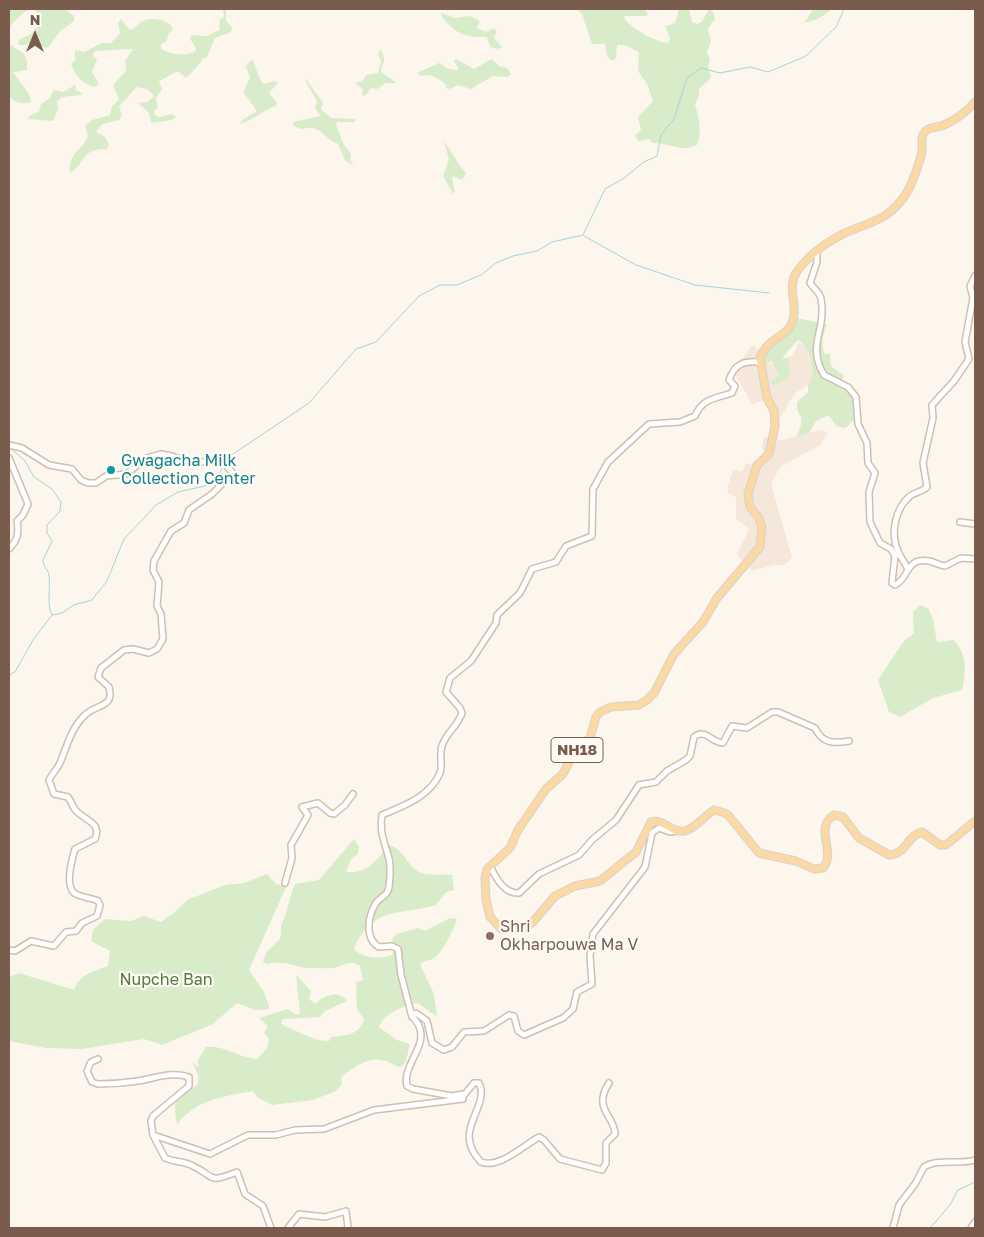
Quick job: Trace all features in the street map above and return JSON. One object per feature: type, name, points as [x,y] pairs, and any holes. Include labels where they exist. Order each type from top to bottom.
[{"type":"main road","points":[[760,362],[762,354],[772,340],[788,330],[792,324],[795,309],[793,281],[806,260],[844,233],[873,224],[889,213],[901,201],[910,186],[922,150],[921,137],[924,132],[950,122],[975,102]]},
{"type":"main road","name":"NH18","points":[[490,866],[510,848],[518,830],[546,790],[562,775],[575,752],[590,738],[596,717],[600,712],[611,707],[639,705],[648,700],[654,693],[674,654],[703,622],[717,598],[760,547],[762,528],[759,518],[750,507],[748,494],[757,465],[768,454],[775,426],[774,411],[767,398],[760,362]]},
{"type":"main road","points":[[490,866],[485,874],[486,900],[490,917],[501,929],[524,929],[532,923],[555,896],[575,886],[600,881],[628,858],[639,848],[651,822],[659,821],[678,831],[685,831],[710,813],[719,811],[729,816],[759,853],[796,861],[817,870],[823,868],[828,859],[824,830],[828,820],[834,815],[843,818],[859,838],[889,855],[901,852],[914,836],[922,832],[940,845],[946,845],[975,821]]},
{"type":"street","points":[[817,251],[817,262],[810,282],[821,299],[823,324],[816,345],[818,365],[824,374],[848,387],[856,397],[858,424],[867,443],[868,463],[875,473],[868,496],[872,528],[880,543],[891,549],[895,556],[892,583],[895,585],[901,581],[908,568],[920,561],[944,566],[961,558],[975,559]]},
{"type":"street","points":[[908,568],[897,549],[894,527],[898,513],[910,496],[927,487],[923,464],[933,418],[932,405],[954,381],[969,359],[965,342],[973,298],[970,286],[975,276]]},
{"type":"street","points":[[464,1095],[452,1096],[413,1089],[407,1086],[406,1076],[421,1036],[419,1025],[412,1017],[401,975],[398,950],[392,946],[379,947],[374,943],[370,935],[369,920],[376,903],[389,892],[388,855],[384,848],[380,826],[382,815],[402,808],[423,794],[440,774],[442,746],[462,714],[460,708],[446,692],[450,678],[471,661],[496,623],[497,615],[520,593],[532,569],[556,562],[566,546],[592,536],[593,488],[616,452],[649,424],[680,422],[695,416],[702,403],[711,398],[732,393],[735,386],[729,380],[738,364],[745,361],[760,362]]},
{"type":"street","points":[[9,445],[22,448],[49,466],[71,469],[81,480],[88,483],[96,483],[106,476],[126,474],[147,458],[161,454],[189,463],[213,463],[225,459],[229,460],[228,468],[233,473],[212,494],[189,510],[184,523],[171,532],[154,561],[153,570],[160,588],[157,600],[161,614],[163,639],[161,645],[149,653],[133,649],[124,650],[114,660],[101,668],[98,677],[110,687],[109,701],[105,706],[93,709],[82,717],[66,744],[60,762],[49,780],[54,794],[68,797],[74,808],[92,822],[97,830],[96,839],[75,849],[70,882],[71,888],[77,894],[98,901],[100,905],[97,916],[82,923],[76,931],[66,932],[54,946],[31,941],[14,951],[9,950]]},
{"type":"street","points":[[9,458],[28,504],[23,515],[17,521],[17,538],[9,549]]},
{"type":"street","points":[[960,522],[975,524]]},
{"type":"street","points":[[490,866],[504,887],[512,893],[519,893],[540,874],[580,855],[585,847],[616,820],[636,787],[642,783],[656,782],[667,771],[690,756],[694,736],[698,734],[704,733],[715,742],[722,743],[732,726],[747,728],[767,714],[778,712],[815,728],[818,735],[825,741],[849,742]]},
{"type":"street","points":[[285,883],[292,858],[291,846],[308,815],[302,807],[318,803],[334,814],[345,805],[353,794]]},
{"type":"street","points":[[412,1017],[416,1013],[427,1021],[432,1043],[444,1050],[452,1047],[464,1032],[484,1032],[509,1015],[514,1016],[518,1031],[524,1035],[564,1018],[572,1009],[577,992],[592,984],[590,956],[593,934],[645,867],[652,833],[659,828],[670,832],[678,831]]},
{"type":"street","points":[[98,1059],[91,1062],[88,1071],[92,1082],[98,1084],[136,1081],[169,1074],[180,1074],[189,1077],[189,1086],[153,1116],[151,1121],[153,1135],[165,1158],[192,1165],[211,1178],[224,1179],[237,1172],[245,1194],[260,1203],[265,1209],[271,1228]]},
{"type":"street","points":[[153,1135],[210,1154],[248,1135],[276,1135],[294,1130],[324,1130],[374,1110],[412,1106],[436,1101],[460,1101],[474,1083],[479,1083],[481,1094],[475,1117],[469,1128],[472,1151],[481,1162],[490,1163],[502,1160],[539,1138],[560,1159],[602,1170],[606,1163],[606,1143],[615,1134],[614,1127],[604,1113],[603,1105],[609,1083]]},
{"type":"street","points":[[893,1228],[899,1205],[915,1184],[924,1167],[934,1163],[963,1163],[975,1160]]},
{"type":"street","points":[[288,1228],[299,1214],[325,1217],[346,1211],[348,1215],[348,1228]]},
{"type":"street","points":[[970,1228],[975,1222]]},
{"type":"shaded area","points":[[799,343],[805,344],[813,374],[808,385],[795,393],[780,418],[777,441],[821,430],[827,433],[821,445],[781,466],[771,484],[792,558],[784,565],[773,565],[752,571],[737,555],[749,529],[736,519],[736,497],[729,494],[727,489],[733,469],[742,472],[746,463],[753,465],[765,452],[762,449],[764,437],[769,437],[771,410],[765,400],[752,404],[736,376],[741,361],[752,345],[765,354],[779,376],[790,375],[789,357],[792,356]]},
{"type":"green space","points":[[9,9],[30,9],[17,18],[9,31]]},
{"type":"green space","points":[[30,9],[65,9],[74,16],[74,21],[59,32],[49,47],[45,48],[34,41],[26,45],[18,45],[19,40],[31,34],[38,27],[36,11]]},
{"type":"green space","points":[[223,9],[226,9],[226,21],[232,27],[231,32],[215,38],[207,57],[202,59],[186,78],[178,71],[159,81],[162,89],[156,98],[158,107],[154,111],[155,115],[159,117],[172,114],[176,117],[172,120],[151,123],[149,113],[138,103],[147,102],[154,96],[147,89],[137,87],[119,106],[122,115],[119,120],[102,124],[96,132],[105,137],[109,145],[107,149],[92,151],[70,173],[73,156],[88,136],[85,126],[92,120],[110,115],[112,106],[119,100],[113,85],[126,71],[125,61],[133,49],[95,51],[93,56],[97,59],[92,72],[99,84],[94,87],[83,81],[72,68],[71,64],[75,60],[75,50],[84,52],[102,43],[111,43],[120,33],[118,23],[121,19],[130,30],[143,21],[155,19],[169,23],[173,30],[169,33],[166,42],[161,44],[161,49],[169,53],[178,54],[195,52],[196,48],[190,39],[192,35],[207,36],[219,30],[220,19],[224,17]]},
{"type":"green space","points":[[577,9],[644,9],[648,14],[646,16],[624,16],[626,21],[645,35],[668,43],[670,38],[665,26],[675,23],[679,9],[689,9],[692,22],[697,24],[702,22],[709,9],[713,12],[715,19],[708,29],[711,42],[707,52],[710,60],[708,67],[711,78],[699,89],[699,96],[695,105],[699,125],[697,145],[681,148],[652,143],[649,139],[638,141],[635,136],[641,130],[638,117],[653,101],[647,84],[638,71],[639,52],[625,45],[617,45],[616,58],[612,61],[607,56],[605,44],[592,44],[582,14]]},
{"type":"green space","points":[[813,9],[832,9],[818,19],[800,24],[805,22]]},
{"type":"green space","points":[[442,13],[454,18],[470,16],[480,21],[477,28],[486,32],[492,29],[497,30],[494,38],[502,47],[497,49],[490,47],[487,37],[472,37],[455,30],[441,15]]},
{"type":"green space","points":[[9,43],[25,55],[27,70],[13,72],[29,94],[31,102],[19,102],[9,97]]},
{"type":"green space","points":[[380,49],[384,56],[381,72],[397,83],[386,83],[377,89],[371,88],[365,96],[362,95],[363,89],[355,83],[363,81],[366,75],[378,73],[381,61],[378,55]]},
{"type":"green space","points":[[252,59],[263,84],[275,81],[278,83],[269,93],[277,103],[276,106],[240,124],[242,120],[257,111],[243,92],[250,78],[246,66]]},
{"type":"green space","points":[[456,59],[474,69],[492,59],[499,66],[507,68],[511,74],[508,77],[493,76],[471,89],[458,85],[450,89],[445,87],[447,85],[435,77],[421,76],[417,73],[439,63],[449,69],[457,70],[459,69],[454,61]]},
{"type":"green space","points":[[306,79],[323,103],[321,109],[331,118],[355,119],[355,122],[337,122],[336,125],[344,145],[351,154],[350,161],[355,167],[345,160],[338,144],[331,141],[320,131],[311,128],[300,129],[293,125],[293,122],[321,116],[315,108],[317,101]]},
{"type":"green space","points":[[75,85],[76,90],[82,93],[81,95],[62,97],[57,102],[58,109],[53,121],[28,119],[30,115],[39,112],[41,104],[49,99],[54,90],[63,92]]},
{"type":"green space","points":[[444,141],[466,173],[462,180],[453,176],[455,191],[453,194],[443,176],[449,160]]},
{"type":"green space","points":[[796,318],[827,324],[824,332],[823,350],[825,354],[830,353],[831,366],[844,376],[840,384],[854,398],[856,418],[845,428],[836,426],[829,415],[816,421],[809,433],[796,437],[802,419],[797,408],[797,402],[808,392],[808,385],[813,374],[807,350],[798,340],[783,357],[783,359],[789,357],[790,375],[777,385],[772,385],[770,382],[779,376],[771,361],[764,362],[765,354]]},
{"type":"green space","points":[[920,605],[928,608],[933,619],[937,642],[953,640],[961,651],[965,664],[962,690],[933,698],[900,717],[889,712],[878,680],[903,642],[914,633],[913,612]]},
{"type":"green space","points":[[354,839],[359,847],[358,854],[351,859],[346,872],[365,869],[376,861],[387,845],[393,846],[401,852],[410,865],[419,872],[452,875],[454,890],[446,892],[436,905],[398,912],[377,920],[368,926],[360,936],[354,950],[372,957],[387,957],[392,955],[395,948],[392,940],[396,934],[418,928],[425,931],[450,918],[457,919],[441,951],[434,958],[420,964],[434,994],[437,1017],[418,1003],[389,1014],[381,1022],[379,1027],[397,1040],[410,1044],[406,1061],[401,1067],[380,1060],[362,1063],[341,1077],[342,1084],[336,1091],[313,1100],[272,1105],[257,1097],[253,1091],[221,1097],[192,1110],[177,1125],[175,1109],[179,1095],[197,1085],[197,1073],[192,1062],[198,1067],[198,1060],[206,1047],[219,1048],[257,1059],[267,1048],[269,1039],[264,1033],[268,1026],[259,1018],[288,1009],[297,1015],[300,1013],[296,975],[311,991],[309,999],[315,1004],[322,998],[331,995],[340,995],[347,1001],[325,1011],[320,1017],[283,1019],[281,1023],[284,1026],[312,1038],[329,1041],[331,1037],[351,1034],[362,1024],[364,1019],[357,1009],[356,982],[363,980],[360,966],[347,963],[332,968],[303,968],[281,963],[267,964],[263,962],[266,953],[280,939],[281,925],[295,884],[319,880]]},
{"type":"green space","name":"Nupche Ban","points":[[267,874],[276,884],[286,887],[249,970],[264,992],[270,1009],[255,1010],[237,1003],[213,1024],[162,1045],[144,1039],[82,1049],[46,1048],[9,1041],[9,977],[19,973],[74,990],[83,977],[108,966],[110,951],[91,941],[93,930],[105,919],[131,921],[144,916],[161,922],[187,900],[225,885],[244,883]]},
{"type":"waterway","points":[[227,458],[309,403],[356,349],[376,342],[419,296],[440,285],[457,285],[481,275],[496,263],[513,256],[537,251],[552,242],[583,235],[605,189],[624,178],[644,162],[657,156],[661,135],[674,119],[687,78],[701,68],[720,73],[750,67],[768,72],[806,56],[836,27],[844,9]]},
{"type":"waterway","points":[[584,236],[636,265],[695,285],[769,293]]},
{"type":"waterway","points":[[9,447],[25,461],[34,477],[52,489],[61,502],[60,511],[47,525],[47,533],[52,541],[43,560],[49,575],[49,606],[52,615]]},
{"type":"waterway","points":[[9,675],[15,672],[33,640],[52,615],[62,613],[74,605],[92,600],[107,581],[124,539],[156,505],[178,492],[209,485],[221,471],[223,464]]},
{"type":"waterway","points":[[930,1228],[950,1205],[958,1190],[975,1182]]},
{"type":"place","name":"Gwagacha Milk Collection Center","points":[[111,470]]},
{"type":"place","name":"Shri Okharpouwa Ma V","points":[[490,936]]}]
